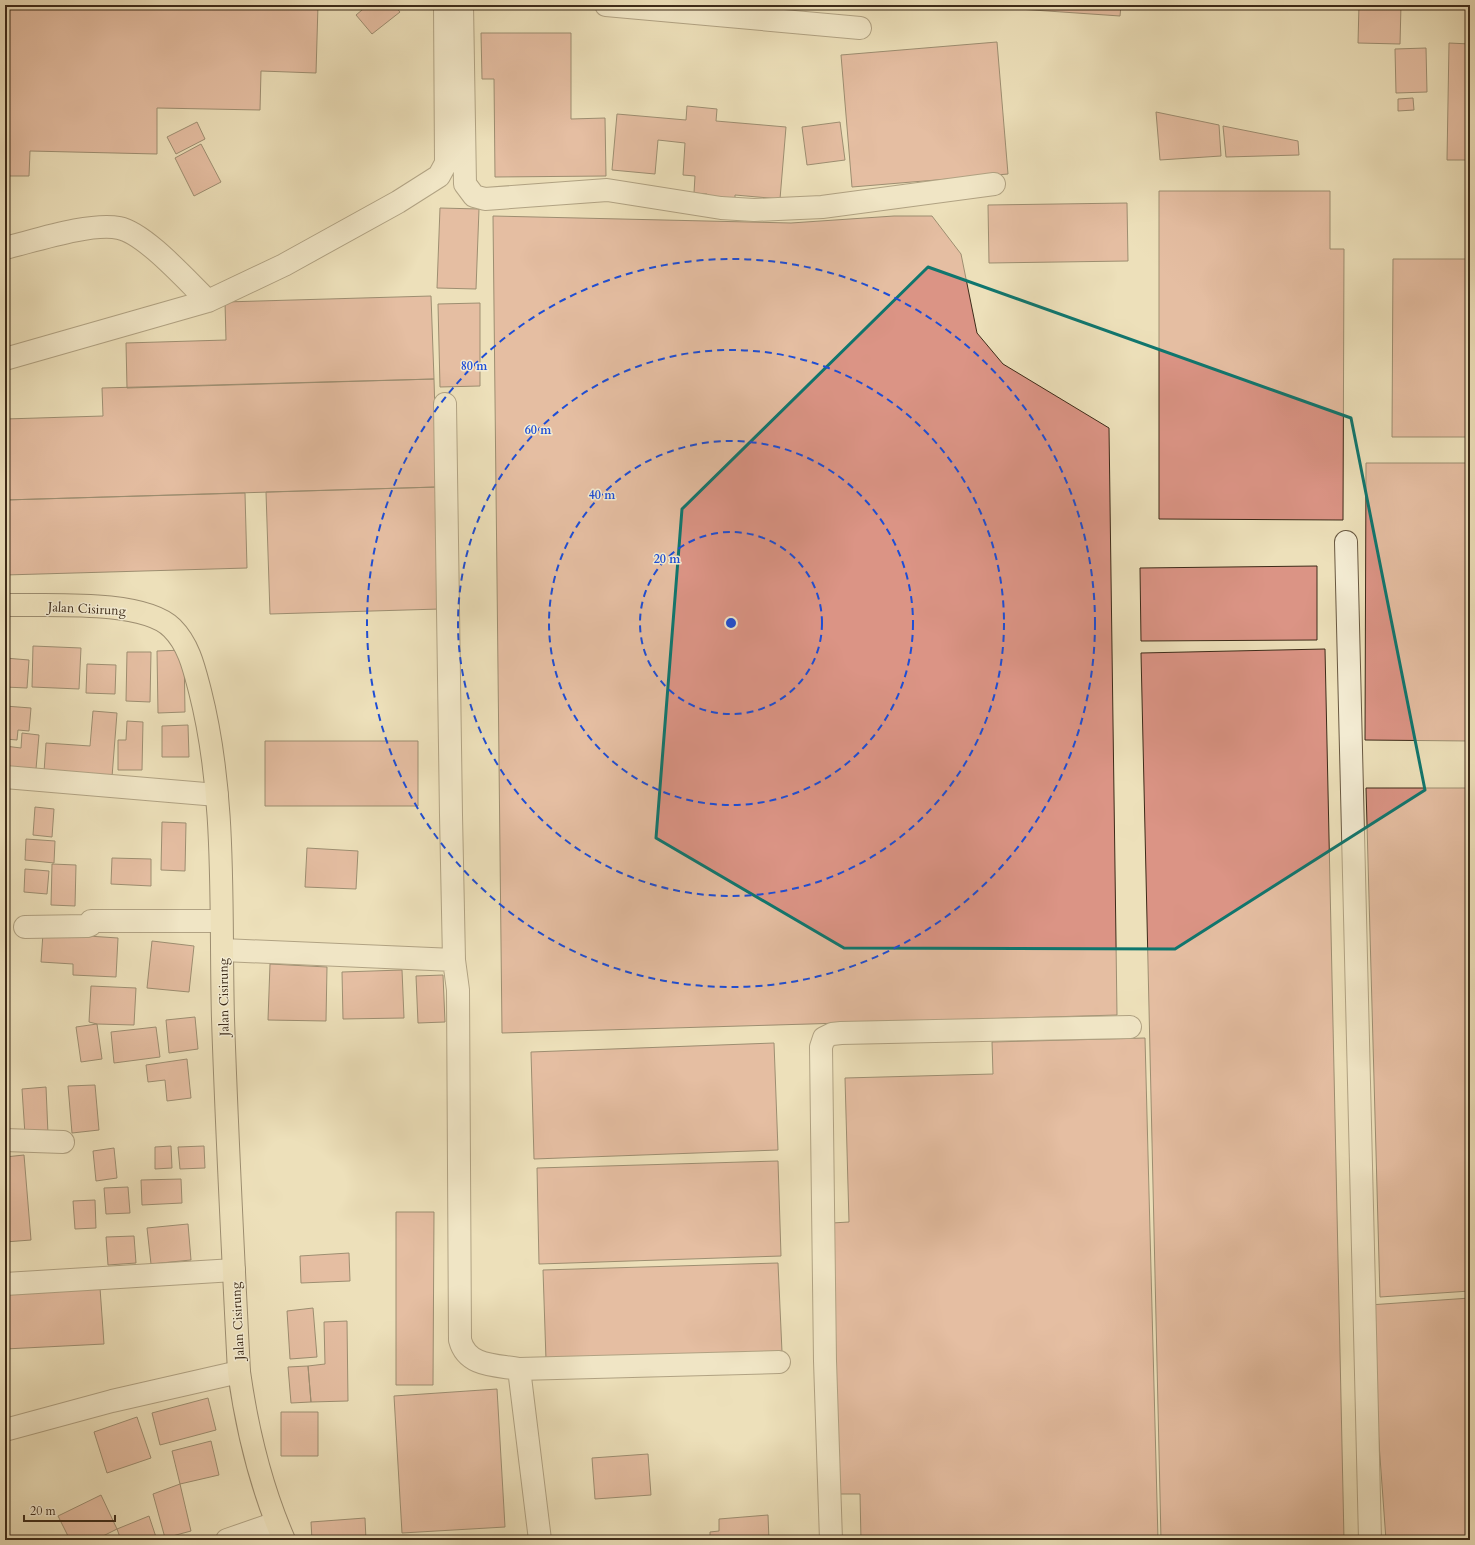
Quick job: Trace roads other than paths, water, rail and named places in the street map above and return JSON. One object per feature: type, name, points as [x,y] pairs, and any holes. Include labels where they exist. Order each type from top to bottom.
[{"type":"main road","name":"Jalan Cisirung","points":[[5,605],[112,607],[140,611],[159,617],[170,626],[180,637],[192,660],[206,717],[218,795],[223,950],[223,1018],[239,1372],[245,1413],[280,1532]]},
{"type":"street","points":[[5,359],[208,302],[284,265],[398,202],[438,176],[446,163],[445,5]]},
{"type":"street","points":[[462,5],[465,184],[474,196],[486,199],[607,190],[721,208],[754,210],[822,207],[994,184]]},
{"type":"street","points":[[606,5],[860,28]]},
{"type":"street","points":[[5,248],[94,227],[119,228],[150,246],[208,302]]},
{"type":"street","points":[[445,404],[454,960],[458,990],[460,1340],[462,1348],[472,1359],[479,1362],[519,1369],[779,1362]]},
{"type":"street","points":[[1346,542],[1370,1540]]},
{"type":"street","points":[[5,777],[218,795]]},
{"type":"street","points":[[25,927],[87,926],[90,925],[91,921],[221,921]]},
{"type":"street","points":[[223,950],[454,960]]},
{"type":"street","points":[[830,1540],[824,1322],[821,1047],[824,1038],[832,1034],[841,1033],[1130,1027]]},
{"type":"street","points":[[5,1140],[63,1142]]},
{"type":"street","points":[[5,1284],[234,1270]]},
{"type":"street","points":[[519,1369],[540,1540]]},
{"type":"street","points":[[5,1430],[112,1402],[239,1372]]},
{"type":"street","points":[[227,1540],[280,1532]]}]
